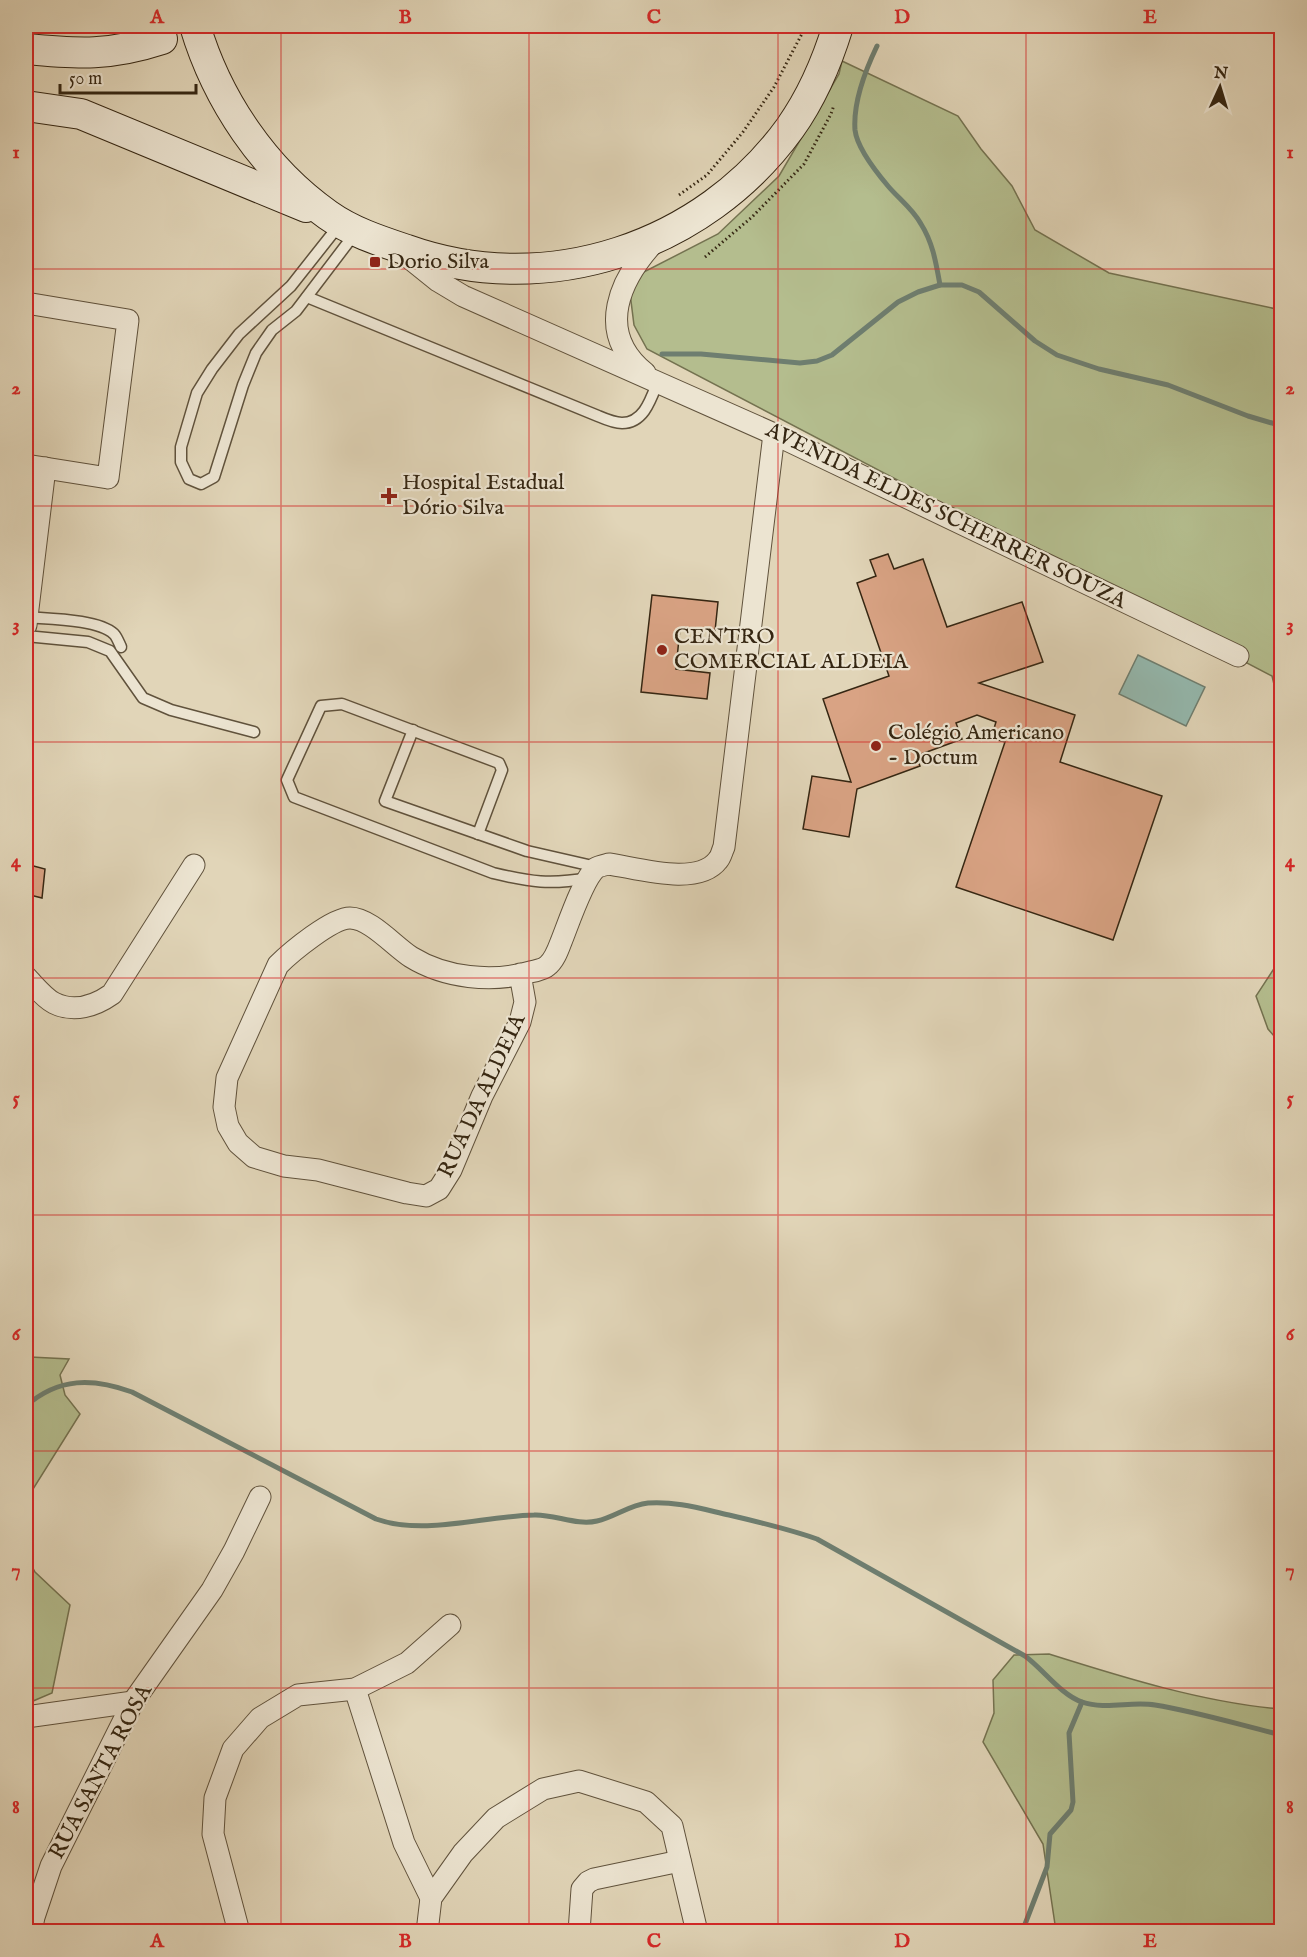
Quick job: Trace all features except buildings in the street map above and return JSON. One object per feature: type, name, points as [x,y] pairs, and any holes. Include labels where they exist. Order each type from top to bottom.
[{"type":"main road","points":[[195,26],[216,82],[239,122],[280,174],[297,190],[342,223]]},
{"type":"main road","points":[[26,105],[81,114],[418,254],[472,266],[526,269],[554,267],[607,257],[659,238],[685,224],[725,197],[774,150],[807,102],[828,58],[838,26]]},
{"type":"main road","points":[[26,49],[96,54],[134,48],[162,39]]},
{"type":"street","name":"AVENIDA ELDES SCHERRER SOUZA","points":[[655,380],[641,369],[626,351],[618,333],[616,316],[619,298],[628,275],[659,238]]},
{"type":"street","name":"AVENIDA ELDES SCHERRER SOUZA","points":[[393,245],[438,281],[463,296],[774,434],[1238,656]]},
{"type":"street","points":[[26,303],[128,320],[108,478],[35,466],[26,626]]},
{"type":"street","points":[[593,872],[609,864],[685,876],[710,868],[718,860],[724,848],[774,434]]},
{"type":"street","points":[[26,977],[53,1003],[78,1008],[97,1004],[112,994],[194,865]]},
{"type":"street","name":"RUA DA ALDEIA","points":[[520,974],[525,1002],[520,1022],[482,1096],[451,1170],[439,1189],[426,1196],[318,1170],[284,1166],[254,1157],[238,1143],[228,1126],[224,1107],[227,1078],[278,965],[291,952],[326,928],[350,918],[364,921],[412,957],[438,970],[463,976],[520,974],[548,966],[556,954],[593,872]]},
{"type":"street","name":"RUA SANTA ROSA","points":[[31,1932],[51,1866],[133,1702],[212,1590],[260,1497]]},
{"type":"street","points":[[232,1926],[213,1834],[214,1797],[233,1749],[260,1718],[298,1695],[355,1689],[407,1663],[450,1625]]},
{"type":"street","points":[[355,1689],[405,1843],[430,1898],[427,1932]]},
{"type":"street","points":[[26,1717],[133,1702]]},
{"type":"street","points":[[430,1898],[463,1853],[496,1818],[543,1790],[579,1781],[646,1802],[672,1827],[697,1932]]},
{"type":"street","points":[[579,1932],[582,1889],[588,1882],[680,1861]]},
{"type":"lane","points":[[342,223],[307,297],[296,311],[272,330],[256,353],[214,477],[201,484],[189,479],[181,462],[181,447],[197,393],[239,334],[291,286],[342,223]]},
{"type":"lane","points":[[307,297],[598,416],[621,423],[635,420],[649,406],[655,380]]},
{"type":"lane","points":[[26,626],[88,624],[114,634],[121,647]]},
{"type":"lane","points":[[26,626],[88,642],[110,651],[143,698],[171,710],[254,732]]},
{"type":"lane","points":[[478,834],[502,770],[499,763],[342,704],[321,706],[287,780],[294,797],[493,873],[527,881],[561,883],[593,872]]},
{"type":"lane","points":[[413,730],[385,801],[593,872]]},
{"type":"path","points":[[673,199],[707,175],[743,132],[774,87],[806,26]]},
{"type":"green space","points":[[842,61],[958,116],[981,149],[1012,186],[1035,230],[1109,273],[1281,310],[1281,713],[1272,676],[647,349],[634,325],[628,277],[638,275],[718,234],[779,176],[839,74]]},
{"type":"green space","points":[[1281,958],[1281,1044],[1268,1029],[1256,996]]},
{"type":"green space","points":[[26,1358],[69,1359],[60,1375],[65,1395],[80,1414],[28,1497],[26,1507]]},
{"type":"green space","points":[[26,1555],[35,1572],[70,1605],[52,1693],[26,1704]]},
{"type":"green space","points":[[1049,1654],[1193,1695],[1281,1709],[1281,1931],[1056,1931],[1043,1844],[983,1742],[994,1713],[993,1680],[1014,1655]]},
{"type":"water","points":[[1138,655],[1205,687],[1186,726],[1119,694]]},
{"type":"waterway","points":[[877,46],[864,76],[858,98],[855,130],[863,152],[873,167],[914,213],[925,231],[934,253],[940,285]]},
{"type":"waterway","points":[[662,354],[701,354],[800,363],[817,361],[832,355],[898,302],[940,285],[962,285],[979,292],[1035,341],[1057,355],[1099,369],[1168,385],[1248,416],[1282,426]]},
{"type":"waterway","points":[[26,1406],[38,1396],[64,1385],[90,1383],[118,1387],[132,1392],[376,1519],[395,1524],[414,1526],[454,1524],[534,1515],[589,1522],[604,1519],[641,1504],[669,1503],[773,1526],[817,1539],[1025,1656],[1074,1699],[1100,1705],[1155,1705],[1282,1735]]},
{"type":"waterway","points":[[1022,1932],[1047,1867],[1050,1834],[1071,1810],[1073,1802],[1069,1733],[1082,1702]]},
{"type":"place","name":"Dorio Silva","points":[[375,262]]},
{"type":"place","name":"Hospital Estadual Dório Silva","points":[[389,496]]},
{"type":"place","name":"CENTRO COMERCIAL ALDEIA","points":[[662,650]]},
{"type":"place","name":"Colégio Americano - Doctum","points":[[876,746]]}]
